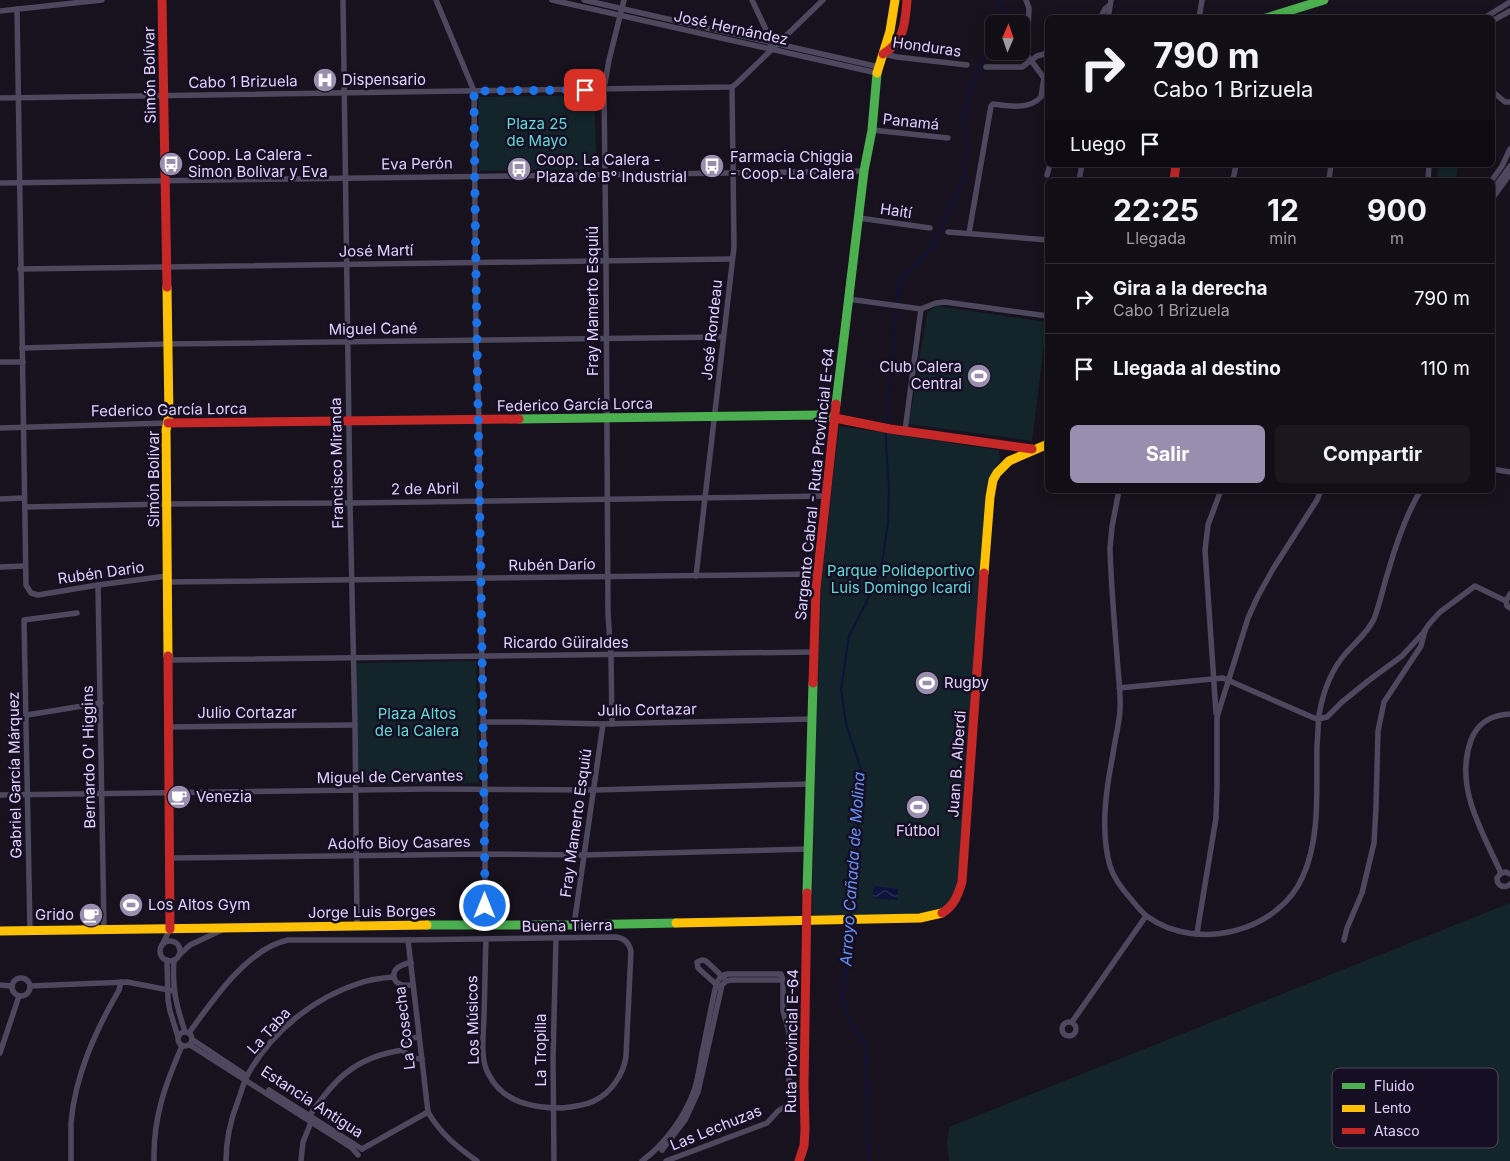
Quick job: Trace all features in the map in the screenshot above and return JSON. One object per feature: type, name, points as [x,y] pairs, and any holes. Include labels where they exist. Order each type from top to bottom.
[{"type":"street","points":[[0,11],[102,0]]},
{"type":"street","name":"Simón Bolívar","points":[[162,0],[168,344],[168,423],[166,430],[170,929],[173,941]]},
{"type":"street","name":"Francisco Miranda","points":[[343,0],[357,926]]},
{"type":"street","points":[[436,0],[474,91],[485,924]]},
{"type":"street","name":"José Hernández","points":[[552,0],[620,16],[771,46]]},
{"type":"street","name":"José Hernández","points":[[584,0],[878,70]]},
{"type":"street","name":"Fray Mamerto Esquiú","points":[[612,724],[608,614],[604,89],[624,0]]},
{"type":"street","points":[[752,0],[768,34],[771,46]]},
{"type":"street","points":[[732,87],[771,46],[778,44],[823,0]]},
{"type":"street","name":"Sargento Cabral - Ruta Provincial E-64","points":[[807,921],[813,652],[818,574],[834,418],[864,171],[872,130],[878,70],[891,23],[894,0]]},
{"type":"street","name":"Sargento Cabral - Ruta Provincial E-64","points":[[883,54],[890,51],[902,36],[907,0]]},
{"type":"street","points":[[1026,0],[1029,8],[1027,55],[1045,77]]},
{"type":"street","points":[[1200,15],[1202,0]]},
{"type":"street","points":[[1276,15],[1324,0]]},
{"type":"street","points":[[1489,15],[1510,2]]},
{"type":"street","points":[[1102,15],[1111,3]]},
{"type":"street","points":[[0,567],[25,566],[17,9]]},
{"type":"street","points":[[1495,20],[1510,12]]},
{"type":"street","name":"José Hernández","points":[[778,44],[878,70]]},
{"type":"street","name":"Honduras","points":[[883,54],[967,65]]},
{"type":"street","points":[[986,67],[1022,67],[1037,56],[1045,54]]},
{"type":"street","points":[[969,233],[990,108],[993,104],[1024,106],[1040,99],[1045,82]]},
{"type":"street","name":"Cabo 1 Brizuela","points":[[0,98],[732,87]]},
{"type":"street","name":"José Rondeau","points":[[696,576],[734,243],[732,87]]},
{"type":"street","points":[[1495,93],[1510,103]]},
{"type":"street","name":"Panamá","points":[[872,130],[948,138]]},
{"type":"street","points":[[1493,178],[1510,149]]},
{"type":"street","points":[[1495,187],[1510,166]]},
{"type":"street","points":[[1047,175],[1049,167]]},
{"type":"street","name":"Eva Perón","points":[[0,182],[864,171]]},
{"type":"street","points":[[1495,195],[1510,174]]},
{"type":"street","name":"Haití","points":[[859,218],[930,228]]},
{"type":"street","points":[[948,232],[1045,240]]},
{"type":"street","name":"José Martí","points":[[20,269],[732,259]]},
{"type":"street","points":[[848,299],[921,309],[944,302],[1045,316]]},
{"type":"street","points":[[905,431],[921,309]]},
{"type":"street","name":"Miguel Cané","points":[[22,348],[168,344],[724,337]]},
{"type":"street","points":[[0,362],[23,362]]},
{"type":"street","name":"Federico García Lorca","points":[[0,428],[168,423],[821,415],[844,421],[1034,450]]},
{"type":"street","points":[[997,444],[1003,449],[1004,457],[999,470]]},
{"type":"street","points":[[999,470],[1009,462],[1045,445]]},
{"type":"street","name":"Juan B. Alberdi","points":[[952,906],[960,892],[962,882],[989,507],[992,483],[999,470]]},
{"type":"street","points":[[1495,470],[1510,472]]},
{"type":"street","points":[[1118,493],[1110,548],[1120,710],[1106,801],[1106,842],[1115,878],[1122,890],[1146,916],[1171,928],[1196,933],[1223,933],[1256,923],[1290,899],[1297,888],[1309,861],[1314,833],[1318,719],[1324,690],[1334,670],[1373,621],[1392,560],[1411,509],[1419,493]]},
{"type":"street","points":[[1196,933],[1216,818],[1217,717],[1205,550],[1208,525],[1220,493]]},
{"type":"street","points":[[1217,717],[1248,618],[1258,596],[1269,574],[1320,493]]},
{"type":"street","name":"2 de Abril","points":[[25,507],[826,496]]},
{"type":"street","points":[[0,499],[24,498]]},
{"type":"street","name":"Rubén Dario","points":[[25,566],[26,585],[31,593],[38,595],[98,585],[167,579]]},
{"type":"street","name":"Rubén Darío","points":[[167,579],[352,580],[818,574]]},
{"type":"street","name":"Bernardo O' Higgins","points":[[98,585],[104,929]]},
{"type":"street","points":[[1119,688],[1214,678],[1229,680],[1318,719],[1327,717],[1361,686],[1402,656],[1440,612],[1475,586],[1506,601]]},
{"type":"street","points":[[1510,594],[1506,601],[1507,606],[1510,608]]},
{"type":"street","name":"Gabriel García Márquez","points":[[30,930],[24,620],[77,612]]},
{"type":"street","points":[[1344,940],[1362,893],[1374,843],[1376,825],[1376,767],[1380,719],[1387,697],[1421,646],[1425,630]]},
{"type":"street","name":"Ricardo Güiraldes","points":[[168,660],[813,652]]},
{"type":"street","points":[[27,715],[101,703]]},
{"type":"street","points":[[1501,872],[1473,814],[1466,782],[1466,765],[1469,747],[1478,728],[1485,720],[1493,716],[1510,714]]},
{"type":"street","name":"Julio Cortazar","points":[[483,722],[612,724],[812,719]]},
{"type":"street","name":"Fray Mamerto Esquiú","points":[[574,925],[603,724]]},
{"type":"street","name":"Julio Cortazar","points":[[168,726],[355,725]]},
{"type":"street","name":"Miguel de Cervantes","points":[[0,795],[510,788],[594,790],[810,784]]},
{"type":"street","name":"Adolfo Bioy Casares","points":[[170,858],[485,854],[584,855],[808,849]]},
{"type":"street","points":[[1501,872],[1510,874]]},
{"type":"street","points":[[1501,872],[1497,878],[1498,883],[1504,887],[1510,884]]},
{"type":"street","name":"Jorge Luis Borges","points":[[0,931],[807,921],[932,917],[952,906]]},
{"type":"street","points":[[1072,1022],[1146,916]]},
{"type":"street","name":"Ruta Provincial E-64","points":[[799,1161],[804,1146],[806,1130],[804,1086],[807,921]]},
{"type":"street","points":[[182,1046],[186,1047],[192,1043],[192,1036],[187,1032],[177,1006],[174,991],[174,969],[177,958],[180,947],[173,941],[167,942],[162,946],[160,952],[167,960],[177,958],[190,945],[227,928]]},
{"type":"street","name":"Simón Bolívar","points":[[162,946],[170,929]]},
{"type":"street","name":"Buena Tierra","points":[[187,1032],[223,987],[248,963],[275,944],[288,940],[616,937],[624,939]]},
{"type":"street","name":"La Tropilla","points":[[554,1161],[553,1059],[556,938]]},
{"type":"street","name":"Los Músicos","points":[[486,939],[484,1051],[486,1070],[502,1092],[518,1102],[538,1107],[554,1108],[574,1107],[594,1101],[609,1090],[623,1070],[626,1057],[631,951],[630,945],[624,939]]},
{"type":"street","name":"La Cosecha","points":[[408,940],[428,1112],[442,1132],[477,1161]]},
{"type":"street","points":[[167,960],[167,989],[170,1011],[178,1041],[182,1046]]},
{"type":"street","points":[[721,990],[698,968],[697,962],[706,961],[724,978]]},
{"type":"street","name":"La Taba","points":[[226,1161],[228,1134],[232,1116],[246,1078],[272,1041],[290,1022],[323,999],[348,987],[394,976],[394,971],[400,965],[411,962]]},
{"type":"street","points":[[394,976],[396,982],[413,986]]},
{"type":"street","name":"Las Lechuzas","points":[[667,1161],[768,1123],[778,1111],[788,1105],[789,1032],[783,1007],[782,977],[724,978]]},
{"type":"street","points":[[23,978],[28,981],[30,986],[27,994],[19,996],[14,994],[12,986],[15,981],[23,978]]},
{"type":"street","points":[[660,1149],[682,1115],[695,1089],[716,985],[724,978]]},
{"type":"street","points":[[642,1161],[660,1149],[685,1120],[698,1092],[724,978]]},
{"type":"street","points":[[30,986],[121,982],[174,991]]},
{"type":"street","points":[[71,1161],[72,1121],[81,1076],[95,1036],[119,990],[121,982]]},
{"type":"street","points":[[0,984],[12,986]]},
{"type":"street","points":[[0,1053],[19,996]]},
{"type":"street","points":[[178,1037],[187,1032]]},
{"type":"street","points":[[419,1037],[406,1040],[403,1050],[410,1058],[422,1059]]},
{"type":"street","name":"Estancia Antigua","points":[[192,1043],[310,1119],[359,1155]]},
{"type":"street","points":[[154,1161],[154,1131],[159,1106],[182,1046]]},
{"type":"street","points":[[302,1161],[303,1142],[310,1119],[335,1082],[358,1064],[379,1055],[403,1050]]},
{"type":"street","points":[[359,1155],[428,1112]]},
{"type":"street","points":[[660,1149],[667,1161]]},
{"type":"street","points":[[464,1152],[464,1160]]},
{"type":"green space","name":"Plaza 25 de Mayo","points":[[595,95],[596,169],[479,171],[478,97]]},
{"type":"green space","points":[[1439,167],[1458,167],[1456,178],[1437,178]]},
{"type":"green space","name":"Club Calera Central","points":[[936,306],[1045,322],[1045,338],[1032,441],[909,424],[927,313]]},
{"type":"green space","name":"Parque Polideportivo Luis Domingo Icardi","points":[[839,426],[999,450],[999,462],[986,487],[959,882],[953,900],[937,913],[921,915],[815,915],[812,913],[817,691],[822,578]]},
{"type":"green space","name":"Plaza Altos de la Calera","points":[[476,661],[478,783],[358,785],[356,663]]},
{"type":"green space","points":[[1510,903],[1510,1161],[949,1161],[947,1143],[949,1127]]},
{"type":"water","points":[[874,886],[898,889],[897,900],[873,898]]},
{"type":"waterway","name":"Arroyo Cañada de Molina","points":[[998,0],[1004,10],[1002,15]]},
{"type":"waterway","name":"Arroyo Cañada de Molina","points":[[897,301],[902,279],[932,247],[965,178],[966,144],[964,117],[968,98],[985,50]]},
{"type":"waterway","name":"Arroyo Cañada de Molina","points":[[887,421],[896,312]]},
{"type":"waterway","name":"Arroyo Cañada de Molina","points":[[851,915],[857,850],[861,769],[846,724],[841,689],[849,636],[881,570],[888,523],[889,489],[886,432]]},
{"type":"waterway","name":"Arroyo Cañada de Molina","points":[[851,922],[842,995],[849,1020],[866,1045],[869,1161]]},
{"type":"traffic: fast","points":[[1276,15],[1324,0]]},
{"type":"traffic: fast","points":[[836,404],[864,171],[872,130],[877,73]]},
{"type":"traffic: fast","points":[[519,419],[821,415],[835,418]]},
{"type":"traffic: fast","points":[[807,893],[813,683]]},
{"type":"traffic: fast","points":[[427,925],[676,923]]},
{"type":"traffic: slow","points":[[877,73],[890,31],[895,0]]},
{"type":"traffic: slow","points":[[167,287],[169,416],[166,430],[168,656]]},
{"type":"traffic: slow","points":[[984,573],[993,480],[1009,461],[1045,445]]},
{"type":"traffic: slow","points":[[676,923],[920,918],[942,913]]},
{"type":"traffic: slow","points":[[0,931],[427,925]]},
{"type":"traffic: jam","points":[[162,0],[167,287]]},
{"type":"traffic: jam","points":[[883,54],[900,37],[904,24],[907,0]]},
{"type":"traffic: jam","points":[[1174,178],[1176,167]]},
{"type":"traffic: jam","points":[[813,683],[816,589],[836,404]]},
{"type":"traffic: jam","points":[[835,418],[890,429],[1032,449]]},
{"type":"traffic: jam","points":[[168,423],[519,419]]},
{"type":"traffic: jam","points":[[942,913],[955,900],[962,882],[984,573]]},
{"type":"traffic: jam","points":[[168,656],[170,929]]},
{"type":"traffic: jam","points":[[799,1161],[804,1146],[805,1130],[807,893]]},
{"type":"place","name":"Dispensario","points":[[325,80]]},
{"type":"place","name":"Coop. La Calera - Simon Bolivar y Eva","points":[[171,164]]},
{"type":"place","name":"Farmacia Chiggia - Coop. La Calera","points":[[712,166]]},
{"type":"place","name":"Coop. La Calera - Plaza de B° Industrial","points":[[519,169]]},
{"type":"place","name":"Club Calera Central","points":[[979,376]]},
{"type":"place","name":"Rugby","points":[[927,683]]},
{"type":"place","name":"Venezia","points":[[179,797]]},
{"type":"place","name":"Fútbol","points":[[918,807]]},
{"type":"place","name":"Los Altos Gym","points":[[131,905]]},
{"type":"place","name":"Grido","points":[[91,915]]},
{"type":"route","points":[[485,906],[474,91],[585,90]]}]
